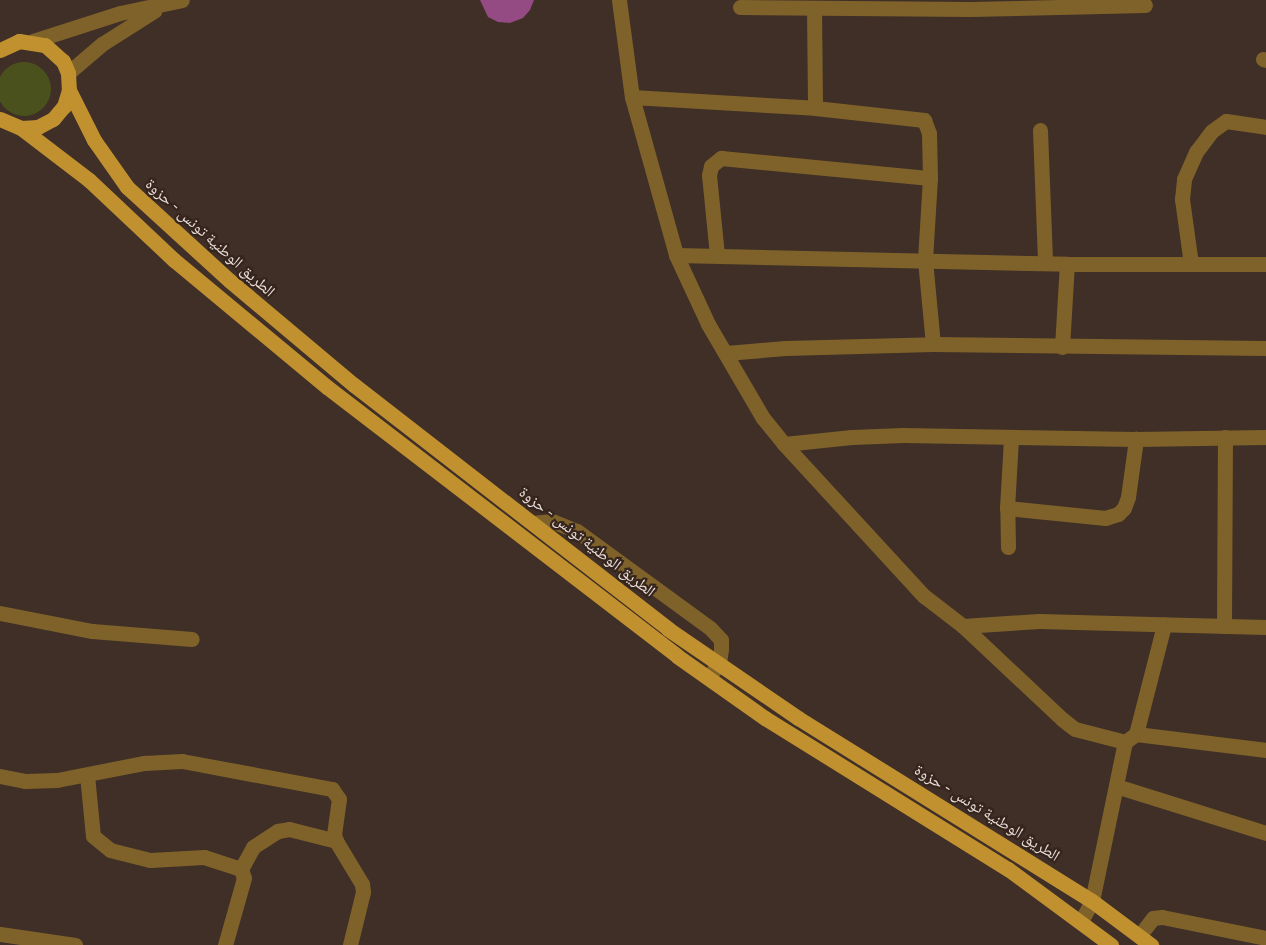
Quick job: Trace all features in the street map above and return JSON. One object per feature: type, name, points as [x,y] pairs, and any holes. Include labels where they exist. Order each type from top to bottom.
[{"type":"main road","points":[[2,48],[19,41],[33,41],[55,52],[68,73],[69,90],[64,106],[53,119],[38,127],[21,128]]},
{"type":"main road","name":"الطريق الوطنية تونس - حزوة","points":[[69,90],[110,166],[141,201],[269,315],[470,475],[669,628],[798,718],[1092,901],[1145,940]]},
{"type":"main road","points":[[0,119],[21,128],[90,180],[232,309],[460,490],[677,656],[765,718],[1008,869],[1111,945]]},
{"type":"main road","points":[[460,490],[470,475]]},
{"type":"street","points":[[33,41],[120,14],[182,0]]},
{"type":"street","points":[[619,0],[632,97],[676,255],[708,324],[763,418],[784,444],[924,596],[963,627],[1062,719],[1076,729],[1093,735],[1266,750]]},
{"type":"street","points":[[740,6],[814,8],[1145,4]]},
{"type":"street","points":[[68,73],[102,44],[164,5]]},
{"type":"street","points":[[814,8],[815,108]]},
{"type":"street","points":[[632,97],[815,108],[924,120],[928,126],[930,178],[925,260],[933,344]]},
{"type":"street","points":[[1191,264],[1182,199],[1184,179],[1196,152],[1212,131],[1226,121],[1266,127]]},
{"type":"street","points":[[1040,130],[1045,263]]},
{"type":"street","points":[[717,255],[709,175],[711,166],[721,158],[930,178]]},
{"type":"street","points":[[676,255],[1067,264],[1266,264]]},
{"type":"street","points":[[1062,347],[1067,264]]},
{"type":"street","points":[[726,354],[815,346],[933,344],[1266,348]]},
{"type":"street","points":[[784,444],[882,436],[1136,439],[1266,436]]},
{"type":"street","points":[[1224,626],[1225,437]]},
{"type":"street","points":[[1008,547],[1006,508],[1011,438]]},
{"type":"street","points":[[1006,508],[1105,518],[1118,514],[1124,508],[1128,496],[1136,439]]},
{"type":"street","points":[[533,523],[552,521],[577,531],[710,628],[721,640],[719,663],[709,677]]},
{"type":"street","points":[[0,613],[92,631],[192,639]]},
{"type":"street","points":[[963,627],[1039,621],[1266,627]]},
{"type":"street","points":[[1081,921],[1092,901],[1116,786],[1164,625]]},
{"type":"street","points":[[0,776],[26,781],[87,775],[144,763],[182,761],[332,789],[339,799],[336,841],[362,884],[363,892],[350,945]]},
{"type":"street","points":[[87,775],[93,836],[102,845],[118,853],[150,860],[204,857],[241,869]]},
{"type":"street","points":[[1116,786],[1266,833]]},
{"type":"street","points":[[225,945],[244,878],[241,869],[253,847],[278,831],[289,828],[336,841]]},
{"type":"street","points":[[1145,940],[1146,924],[1153,918],[1162,916],[1266,938]]},
{"type":"street","points":[[0,934],[75,945]]},
{"type":"green space","points":[[19,62],[29,62],[39,66],[47,74],[51,89],[47,104],[39,112],[29,116],[19,116],[9,112],[1,104],[-3,94],[-3,84],[1,74],[9,66]]},
{"type":"shaded area","points":[[480,0],[534,0],[530,10],[523,18],[510,23],[498,22],[488,17]]}]
